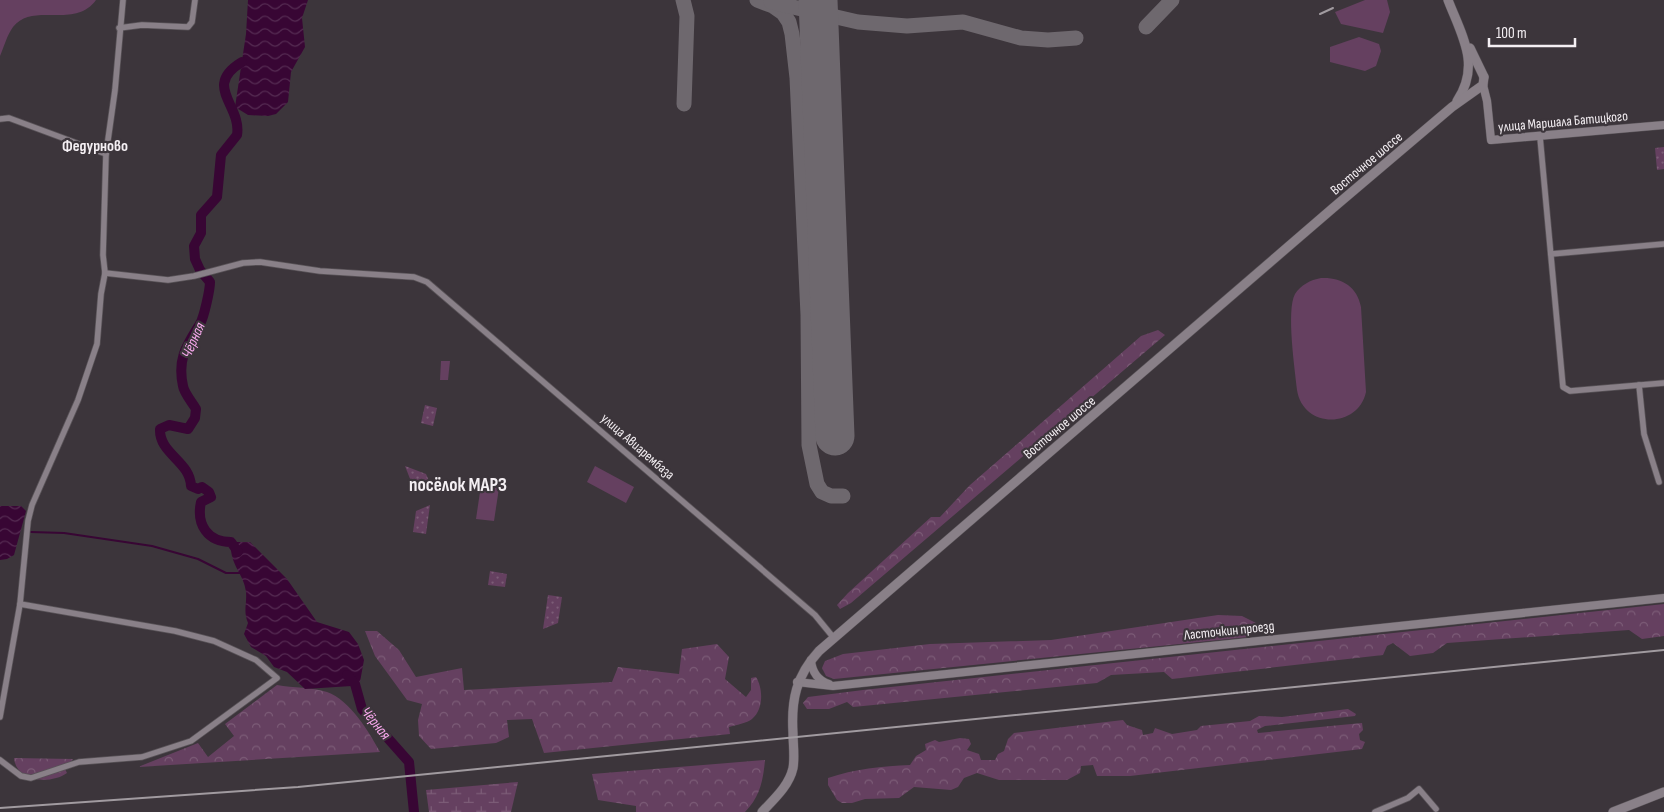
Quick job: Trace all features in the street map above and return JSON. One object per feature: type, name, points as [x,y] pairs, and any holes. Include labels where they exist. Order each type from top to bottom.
[{"type":"main road","name":"Восточное шоссе","points":[[762,812],[785,786],[793,767],[792,707],[798,682],[811,660],[834,637],[1482,83],[1448,0]]},
{"type":"main road","name":"Восточное шоссе","points":[[1452,107],[1461,95],[1468,77],[1469,60],[1460,30]]},
{"type":"main road","points":[[1476,71],[1482,83],[1472,86],[1468,77],[1476,71]]},
{"type":"main road","points":[[1613,812],[1664,792]]},
{"type":"street","points":[[0,717],[20,604],[28,521],[32,505],[78,400],[95,353],[105,272],[102,255],[106,154],[115,90],[119,28],[123,0]]},
{"type":"street","points":[[119,28],[142,25],[188,27],[192,22],[195,0]]},
{"type":"street","name":"улица Маршала Батицкого","points":[[1482,83],[1487,101],[1491,140],[1664,126]]},
{"type":"street","points":[[0,119],[10,118],[106,154]]},
{"type":"street","points":[[1540,137],[1565,390],[1664,383]]},
{"type":"street","points":[[1551,254],[1664,244]]},
{"type":"street","name":"улица Авиарембаза","points":[[105,272],[154,279],[194,276],[234,265],[260,262],[320,271],[421,279],[433,286],[815,614],[834,637]]},
{"type":"street","points":[[1639,385],[1644,434],[1658,482]]},
{"type":"street","name":"Ласточкин проезд","points":[[798,682],[833,686],[1664,598]]},
{"type":"street","points":[[0,760],[21,776],[31,778],[79,762],[142,757],[191,741],[277,678],[256,660],[214,641],[175,631],[20,604]]},
{"type":"street","points":[[811,660],[815,674],[820,680],[833,686]]},
{"type":"street","points":[[1375,812],[1408,798],[1419,789],[1436,809]]},
{"type":"green space","points":[[0,0],[96,0],[87,9],[77,13],[31,16],[21,20],[11,30],[0,56]]},
{"type":"green space","points":[[1365,0],[1387,0],[1390,12],[1383,33],[1341,24],[1335,12]]},
{"type":"green space","points":[[1359,37],[1379,44],[1381,51],[1376,66],[1365,71],[1330,62],[1330,47]]},
{"type":"green space","points":[[1664,147],[1664,169],[1657,170],[1655,148]]},
{"type":"green space","points":[[1321,278],[1335,279],[1347,284],[1356,293],[1361,307],[1366,392],[1361,404],[1353,413],[1342,418],[1319,418],[1309,412],[1301,403],[1297,390],[1291,326],[1292,302],[1295,294],[1306,283]]},
{"type":"green space","points":[[1158,330],[1165,335],[851,603],[840,609],[837,605],[848,593],[931,517],[940,517],[970,485],[1141,336]]},
{"type":"green space","points":[[441,361],[450,361],[448,380],[440,380]]},
{"type":"green space","points":[[425,405],[437,408],[433,426],[421,423]]},
{"type":"green space","points":[[405,466],[426,474],[430,483],[414,489]]},
{"type":"green space","points":[[595,466],[634,487],[626,503],[587,482]]},
{"type":"green space","points":[[481,485],[499,488],[494,521],[476,519]]},
{"type":"green space","points":[[430,505],[426,534],[413,532],[416,511]]},
{"type":"green space","points":[[490,571],[507,574],[505,587],[488,585]]},
{"type":"green space","points":[[548,595],[562,597],[558,623],[543,629]]},
{"type":"green space","points":[[1664,604],[1664,636],[1642,639],[1629,630],[1447,643],[1433,653],[1410,656],[1393,643],[1387,646],[1383,655],[1172,679],[1164,672],[1111,675],[1097,683],[853,707],[847,702],[829,709],[807,709],[803,703],[808,697],[863,690]]},
{"type":"green space","points":[[1218,615],[1242,616],[1256,623],[1256,630],[1249,637],[834,679],[826,676],[822,668],[825,661],[843,654],[930,644],[1051,640]]},
{"type":"green space","points":[[365,631],[377,631],[399,650],[416,677],[462,668],[464,690],[612,682],[618,667],[679,674],[682,649],[717,644],[729,657],[725,679],[746,697],[751,690],[751,678],[756,677],[761,692],[759,710],[752,719],[729,727],[730,734],[544,753],[532,719],[507,720],[509,737],[496,743],[431,749],[419,736],[418,720],[422,704],[407,700],[375,656]]},
{"type":"green space","points":[[277,685],[315,689],[335,696],[351,709],[380,752],[138,767],[198,743],[208,757],[234,736],[225,724]]},
{"type":"green space","points":[[1348,709],[1356,714],[1355,716],[1265,726],[1257,730],[1258,733],[1362,723],[1363,730],[1359,734],[1360,740],[1365,742],[1362,749],[1130,776],[1097,776],[1093,765],[1081,766],[1080,773],[1067,780],[999,780],[977,773],[964,778],[958,787],[951,790],[914,787],[899,798],[865,799],[852,803],[842,803],[837,800],[828,785],[828,778],[848,772],[910,765],[916,756],[926,750],[925,744],[935,740],[939,742],[960,738],[969,739],[971,744],[967,750],[979,754],[981,760],[995,760],[998,754],[1004,751],[1008,739],[1014,733],[1123,720],[1127,725],[1142,730],[1143,735],[1153,733],[1155,728],[1172,734],[1197,730],[1201,726],[1250,721],[1259,716],[1282,717]]},
{"type":"green space","points":[[14,758],[73,759],[65,769],[67,773],[60,777],[43,780],[35,779],[21,772],[16,766]]},
{"type":"green space","points":[[765,760],[760,788],[754,801],[745,812],[636,812],[636,806],[598,800],[592,774]]},
{"type":"green space","points":[[518,782],[511,812],[429,812],[426,790]]},
{"type":"water","points":[[248,0],[308,0],[302,18],[305,47],[291,72],[288,102],[276,114],[268,116],[248,115],[235,107],[246,34]]},
{"type":"water","points":[[0,506],[21,506],[26,511],[14,555],[0,560]]},
{"type":"water","points":[[231,542],[250,542],[287,579],[317,622],[349,632],[358,644],[364,660],[360,682],[352,686],[305,689],[287,672],[274,667],[266,656],[251,647],[244,634],[248,623],[245,611],[245,585],[232,557]]},
{"type":"waterway","name":"Чёрная","points":[[238,552],[231,542],[216,539],[202,525],[200,518],[201,502],[211,497],[209,492],[202,487],[198,489],[191,486],[186,470],[164,445],[160,429],[169,425],[188,429],[195,418],[196,409],[186,395],[181,376],[181,367],[184,352],[203,316],[210,282],[200,270],[195,259],[194,246],[201,233],[201,215],[217,197],[221,155],[237,135],[237,124],[224,88],[225,79],[242,62]]},
{"type":"waterway","points":[[31,532],[64,533],[152,546],[198,559],[226,573],[240,573]]},
{"type":"waterway","name":"Чёрная","points":[[347,675],[355,684],[362,709],[409,762],[414,812]]},
{"type":"taxiway","points":[[683,0],[687,16],[684,104]]},
{"type":"taxiway","points":[[757,0],[773,6],[783,13],[789,22],[792,34],[797,78],[808,315],[809,445],[817,484],[822,492],[831,496],[843,496]]},
{"type":"taxiway","points":[[1146,27],[1172,0]]},
{"type":"taxiway","points":[[771,2],[858,22],[907,26],[963,22],[1021,38],[1048,40],[1076,38]]},
{"type":"runway","points":[[818,0],[835,436]]},
{"type":"railway","points":[[1320,14],[1333,8]]},
{"type":"railway","points":[[0,808],[298,787],[1664,650]]},
{"type":"district","name":"Федурново","points":[[95,145]]},
{"type":"district","name":"посёлок МАРЗ","points":[[458,484]]}]
